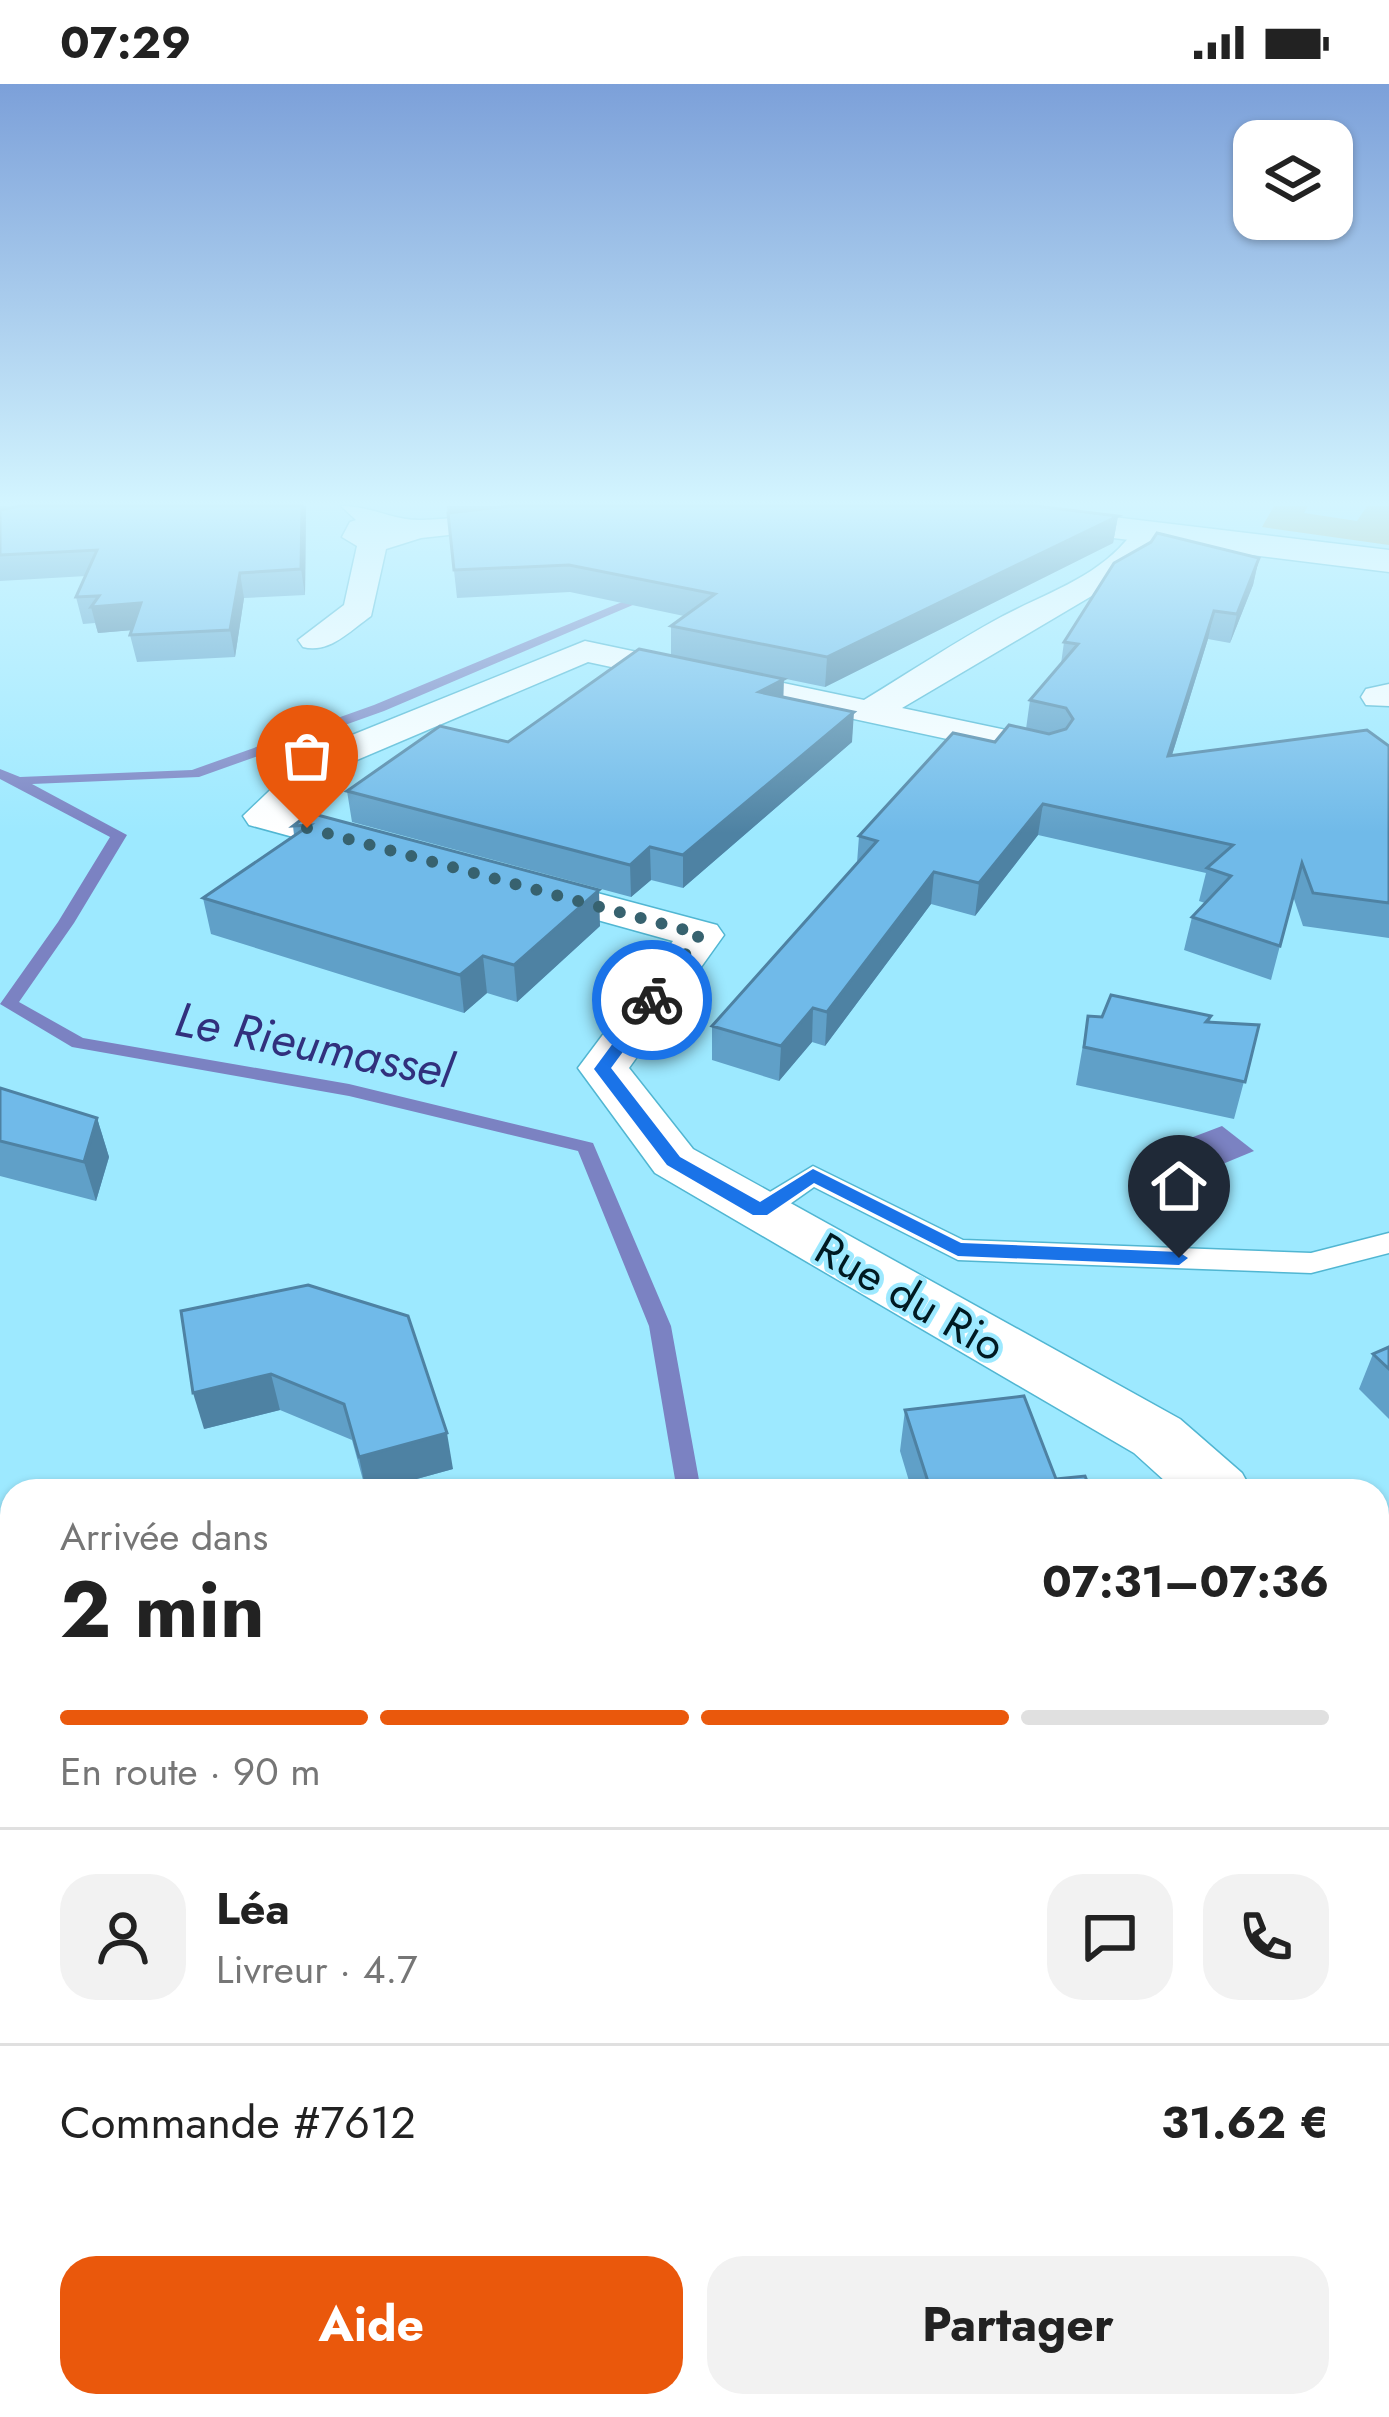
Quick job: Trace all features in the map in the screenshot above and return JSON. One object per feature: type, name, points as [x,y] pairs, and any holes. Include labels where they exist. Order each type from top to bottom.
[{"type":"street","points":[[315,640],[351,615]]},
{"type":"street","points":[[868,713],[1032,615]]},
{"type":"street","points":[[401,854],[263,816],[324,760],[584,651],[1045,749]]},
{"type":"street","name":"Rue du Rio","points":[[493,879],[700,934],[603,1069],[674,1161],[1156,1436],[1205,1479]]},
{"type":"lane","points":[[760,1211],[813,1175],[958,1250],[1311,1263],[1389,1243]]},
{"type":"water","points":[[1222,1126],[1254,1151],[1184,1180],[1151,1153]]},
{"type":"building","points":[[137,615],[233,615],[230,630],[130,635]]},
{"type":"building","points":[[686,615],[914,615],[827,657],[671,626]]},
{"type":"building","points":[[1081,615],[1213,615],[1168,756],[1367,730],[1389,746],[1389,903],[1313,893],[1302,863],[1280,946],[1192,917],[1231,876],[1207,868],[1233,845],[1043,804],[979,883],[934,872],[827,1012],[813,1008],[781,1046],[712,1026],[877,841],[859,836],[953,733],[995,742],[1009,725],[1049,734],[1066,729],[1073,719],[1066,708],[1030,700],[1078,644],[1064,642]]},
{"type":"building","points":[[639,649],[784,679],[759,692],[854,712],[683,855],[650,847],[630,865],[347,791],[440,726],[508,742]]},
{"type":"building","points":[[310,813],[599,890],[514,965],[483,956],[460,975],[203,898],[310,825],[293,826]]},
{"type":"building","points":[[1111,995],[1211,1016],[1206,1022],[1259,1025],[1245,1082],[1084,1047],[1088,1016],[1102,1017]]},
{"type":"building","points":[[0,1088],[97,1118],[84,1162],[0,1141]]},
{"type":"building","points":[[308,1285],[408,1316],[447,1433],[359,1457],[344,1404],[271,1374],[193,1393],[181,1311]]},
{"type":"building","points":[[1389,1347],[1389,1369],[1373,1354]]},
{"type":"building","points":[[1024,1396],[1056,1479],[927,1479],[905,1410]]},
{"type":"waterway","points":[[25,780],[194,774],[379,708],[603,615]]},
{"type":"waterway","name":"Le Rieumassel","points":[[0,773],[119,835],[9,1004],[78,1043],[349,1090],[586,1147],[660,1326],[687,1479]]},
{"type":"way so far","points":[[307,828],[700,934],[652,1000]]},
{"type":"route","points":[[652,1000],[603,1069],[674,1161],[760,1211],[813,1175],[958,1250],[1179,1258]]}]
